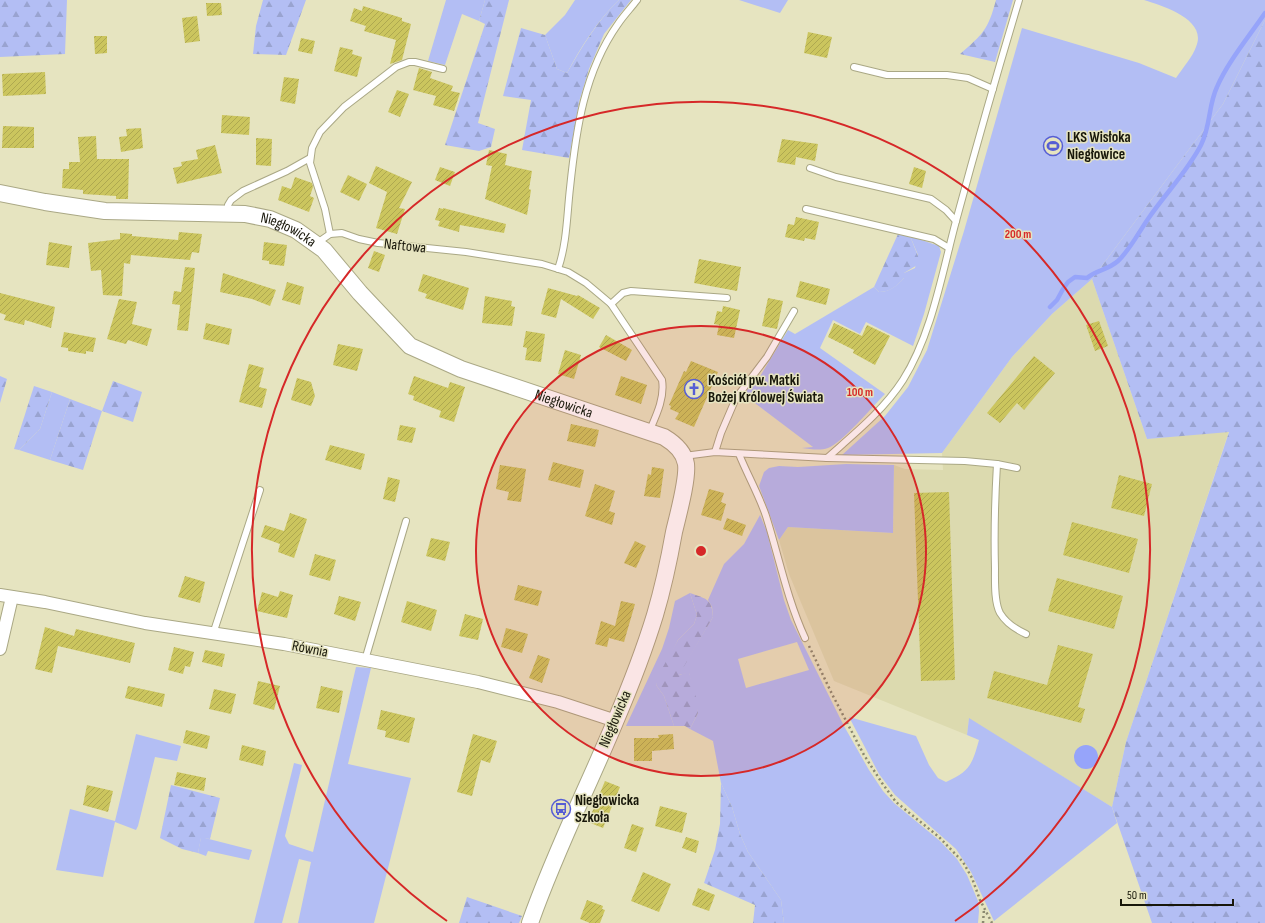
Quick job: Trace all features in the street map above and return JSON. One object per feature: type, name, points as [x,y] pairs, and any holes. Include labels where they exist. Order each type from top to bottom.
[{"type":"street","name":"Niegłowicka","points":[[0,193],[45,202],[105,211],[245,214],[270,219],[323,239],[324,250],[360,293],[410,346],[461,369],[664,437],[672,442],[684,456],[686,464],[685,481],[668,564],[644,648],[616,721],[570,824],[530,923]]},
{"type":"street","name":"Równia","points":[[0,595],[45,602],[145,623],[284,644],[478,682],[558,702],[616,721]]},
{"type":"street","points":[[0,649],[12,597]]},
{"type":"lane","points":[[558,269],[565,235],[575,145],[581,110],[589,82],[601,52],[618,23],[637,0]]},
{"type":"lane","points":[[827,458],[858,431],[879,409],[902,381],[913,362],[923,339],[936,298],[956,221],[1019,0]]},
{"type":"lane","points":[[323,239],[328,229],[325,209],[310,164],[310,158],[316,139],[324,126],[344,107],[390,70],[402,64],[415,62],[443,69]]},
{"type":"lane","points":[[854,67],[887,75],[947,74],[968,78],[993,89]]},
{"type":"lane","points":[[228,214],[228,205],[231,200],[243,191],[287,171],[310,158]]},
{"type":"lane","points":[[810,168],[836,177],[931,199],[946,210],[956,221]]},
{"type":"lane","points":[[806,209],[934,239],[949,248]]},
{"type":"lane","name":"Naftowa","points":[[323,239],[342,233],[359,239],[378,243],[488,255],[542,264],[573,275],[586,283],[611,304],[662,380],[664,388],[662,398],[649,432]]},
{"type":"lane","points":[[611,304],[623,292],[630,291],[726,298]]},
{"type":"lane","points":[[715,452],[721,433],[736,398],[767,357],[794,311]]},
{"type":"lane","points":[[684,456],[715,452],[827,458],[964,461],[997,464],[1017,468]]},
{"type":"lane","points":[[739,454],[765,514],[789,598],[805,638]]},
{"type":"lane","points":[[997,464],[994,547],[995,588],[997,601],[999,612],[1004,619],[1011,626],[1026,634]]},
{"type":"lane","points":[[213,634],[260,490]]},
{"type":"lane","points":[[365,660],[406,521]]},
{"type":"path","points":[[805,638],[832,694],[882,784],[896,802],[939,836],[963,862],[972,878],[984,909],[992,923]]},
{"type":"path","points":[[983,923],[984,909]]},
{"type":"shaded area","points":[[1092,279],[1147,439],[1229,431],[1126,742],[1112,807],[969,719],[967,735],[834,681],[789,574],[779,540],[788,527],[893,533],[894,465],[905,469],[943,470],[942,453],[1012,357],[1052,314]]},
{"type":"shaded area","points":[[1086,745],[1095,748],[1098,757],[1095,766],[1086,769],[1077,766],[1074,757],[1077,748]]},
{"type":"green space","points":[[0,0],[67,0],[65,54],[0,57]]},
{"type":"green space","points":[[263,0],[306,0],[286,55],[253,54],[256,26]]},
{"type":"green space","points":[[446,0],[485,0],[479,21],[462,14],[445,65],[428,61]]},
{"type":"green space","points":[[485,0],[509,0],[478,123],[495,129],[491,147],[479,151],[445,145],[485,24],[479,21]]},
{"type":"green space","points":[[575,0],[619,0],[590,35],[567,73],[557,69],[545,35],[565,15]]},
{"type":"green space","points":[[619,0],[631,0],[604,34],[589,69],[579,102],[569,158],[522,150],[531,100],[503,96],[521,28],[545,35],[557,69],[567,73],[597,25]]},
{"type":"green space","points":[[739,0],[788,0],[780,13]]},
{"type":"green space","points":[[996,0],[1013,0],[995,62],[960,54],[984,31]]},
{"type":"green space","points":[[1144,0],[1265,0],[1265,20],[1223,104],[1092,279],[1052,314],[1012,357],[942,453],[842,455],[885,416],[908,387],[927,350],[964,231],[1022,28],[1139,63],[1176,78],[1195,51],[1198,37],[1195,29],[1190,21],[1181,15],[1172,10]]},
{"type":"green space","points":[[1265,20],[1265,923],[1152,923],[1112,807],[1126,742],[1229,432],[1147,439],[1092,279],[1223,104]]},
{"type":"green space","points":[[898,234],[910,236],[918,256],[919,264],[904,273],[904,278],[899,284],[887,291],[879,292],[874,287]]},
{"type":"green space","points":[[910,236],[939,246],[941,252],[924,314],[913,346],[866,322],[860,334],[833,320],[820,348],[885,394],[849,432],[834,445],[828,448],[815,450],[802,448],[813,447],[743,394],[759,378],[788,330],[795,334],[874,287],[879,292],[883,292],[896,286],[904,278],[904,273],[915,268],[918,255]]},
{"type":"green space","points":[[0,376],[7,379],[0,403]]},
{"type":"green space","points":[[113,381],[142,392],[133,422],[102,411]]},
{"type":"green space","points":[[34,386],[52,392],[40,429],[19,450],[14,449]]},
{"type":"green space","points":[[52,392],[70,399],[50,460],[19,450],[40,429]]},
{"type":"green space","points":[[70,399],[102,411],[83,470],[50,460]]},
{"type":"green space","points":[[846,464],[894,465],[893,533],[788,527],[779,540],[759,486],[764,472],[769,468],[779,466],[798,467]]},
{"type":"green space","points":[[760,515],[767,532],[784,600],[791,620],[844,726],[869,770],[883,791],[894,803],[940,841],[957,859],[967,875],[978,901],[978,923],[784,923],[781,900],[748,852],[740,834],[732,807],[721,783],[713,741],[690,729],[698,713],[689,673],[678,675],[713,617],[712,607],[708,600],[724,564],[744,544]],"holes":[[[797,642],[809,670],[746,688],[738,659]]]},
{"type":"green space","points":[[690,593],[697,615],[694,624],[678,640],[656,685],[664,696],[674,726],[626,726],[662,649],[669,628],[675,601]]},
{"type":"green space","points":[[690,593],[704,598],[710,603],[713,617],[679,675],[689,672],[697,701],[698,713],[690,729],[685,726],[674,726],[664,696],[656,685],[659,674],[678,640],[694,624],[697,615]]},
{"type":"green space","points":[[356,667],[371,668],[348,764],[411,778],[374,923],[298,923],[311,862],[299,859],[282,923],[254,923],[294,763],[302,765],[285,836],[289,844],[313,852]]},
{"type":"green space","points":[[849,717],[916,736],[929,765],[938,778],[946,782],[965,770],[969,766],[974,756],[979,740],[967,735],[969,718],[1112,807],[1117,823],[994,921],[971,872],[956,849],[895,795],[879,774]]},
{"type":"green space","points":[[136,734],[181,746],[177,761],[155,757],[138,826],[136,830],[115,822],[103,877],[56,870],[70,809],[115,821]]},
{"type":"green space","points":[[721,783],[732,807],[740,834],[748,852],[781,900],[784,923],[753,923],[755,905],[704,883],[715,850],[720,824]]},
{"type":"green space","points":[[171,785],[220,798],[210,839],[201,838],[198,853],[182,849],[160,838]]},
{"type":"green space","points":[[201,837],[252,850],[249,860],[208,851],[206,856],[198,853]]},
{"type":"green space","points":[[467,897],[522,916],[519,923],[459,923]]},
{"type":"building","points":[[206,3],[221,3],[222,15],[207,16]]},
{"type":"building","points":[[363,6],[402,18],[402,21],[411,24],[402,60],[390,64],[396,40],[364,31],[366,26],[350,21],[354,8],[362,11]]},
{"type":"building","points":[[197,16],[200,41],[185,43],[182,18]]},
{"type":"building","points":[[808,32],[832,37],[827,58],[804,53]]},
{"type":"building","points":[[94,36],[107,36],[107,53],[95,54]]},
{"type":"building","points":[[301,38],[315,41],[312,54],[298,51]]},
{"type":"building","points":[[340,47],[353,50],[352,54],[362,57],[357,77],[334,71]]},
{"type":"building","points":[[419,68],[432,72],[430,78],[453,86],[451,91],[460,93],[454,111],[433,105],[436,96],[413,90]]},
{"type":"building","points":[[45,72],[46,94],[3,96],[2,74]]},
{"type":"building","points":[[284,77],[299,79],[295,104],[280,101]]},
{"type":"building","points":[[397,90],[409,94],[400,117],[388,112]]},
{"type":"building","points":[[222,115],[250,117],[249,135],[221,133]]},
{"type":"building","points":[[3,126],[34,127],[34,148],[2,148]]},
{"type":"building","points":[[141,128],[143,148],[121,152],[119,137],[127,136],[126,129]]},
{"type":"building","points":[[96,136],[97,159],[129,159],[128,199],[116,199],[116,196],[83,194],[83,190],[62,188],[63,169],[69,169],[69,162],[80,162],[78,137]]},
{"type":"building","points":[[256,138],[272,139],[271,166],[256,165]]},
{"type":"building","points":[[782,139],[818,144],[815,161],[796,157],[795,165],[777,162]]},
{"type":"building","points":[[215,145],[222,173],[177,184],[173,168],[182,166],[181,162],[198,159],[196,150]]},
{"type":"building","points":[[489,150],[507,154],[505,165],[532,171],[527,215],[485,199],[492,166],[486,165]]},
{"type":"building","points":[[376,166],[412,182],[399,208],[405,209],[397,234],[376,228],[387,192],[369,183]]},
{"type":"building","points":[[440,167],[455,172],[450,186],[435,180]]},
{"type":"building","points":[[914,167],[926,171],[922,188],[909,184]]},
{"type":"building","points":[[348,175],[367,184],[359,201],[340,192]]},
{"type":"building","points":[[295,177],[312,183],[313,187],[310,196],[314,198],[309,212],[278,200],[282,186],[291,189]]},
{"type":"building","points":[[439,208],[506,224],[504,233],[460,225],[459,232],[438,226],[440,221],[435,220]]},
{"type":"building","points":[[796,217],[819,222],[815,240],[805,238],[804,241],[785,237],[788,224],[794,225]]},
{"type":"building","points":[[179,232],[202,234],[199,253],[192,252],[190,260],[131,255],[130,264],[124,263],[122,296],[103,295],[101,270],[91,271],[88,243],[120,239],[120,233],[132,234],[132,236],[178,240]]},
{"type":"building","points":[[49,242],[72,246],[69,268],[46,265]]},
{"type":"building","points":[[264,242],[287,245],[284,266],[269,264],[269,261],[262,260]]},
{"type":"building","points":[[374,251],[385,255],[379,272],[368,268]]},
{"type":"building","points":[[699,259],[741,267],[737,291],[694,283]]},
{"type":"building","points":[[185,267],[195,268],[188,331],[177,330],[180,305],[172,304],[174,291],[181,292]]},
{"type":"building","points":[[223,273],[276,290],[270,306],[252,299],[220,292]]},
{"type":"building","points":[[423,274],[469,288],[463,310],[425,298],[427,294],[418,291]]},
{"type":"building","points":[[800,281],[830,289],[826,305],[796,297]]},
{"type":"building","points":[[287,282],[304,287],[300,305],[282,300]]},
{"type":"building","points":[[548,288],[577,296],[578,295],[600,308],[593,319],[561,299],[556,318],[541,314]]},
{"type":"building","points":[[0,293],[55,307],[51,328],[25,320],[24,325],[4,320],[6,315],[0,313]]},
{"type":"building","points":[[485,296],[512,301],[511,306],[515,307],[512,326],[482,323]]},
{"type":"building","points":[[768,298],[783,301],[777,329],[762,326]]},
{"type":"building","points":[[119,299],[137,302],[132,324],[152,329],[147,346],[128,340],[126,344],[107,339]]},
{"type":"building","points":[[723,306],[740,310],[734,338],[717,335],[719,325],[714,324],[717,311],[722,312]]},
{"type":"building","points":[[1099,321],[1108,346],[1095,351],[1086,325]]},
{"type":"building","points":[[206,323],[232,329],[229,345],[203,339]]},
{"type":"building","points":[[834,323],[862,336],[867,325],[890,336],[875,365],[853,353],[854,350],[828,337]]},
{"type":"building","points":[[526,331],[545,334],[541,362],[525,360],[527,348],[523,347]]},
{"type":"building","points":[[64,332],[96,338],[93,352],[86,351],[86,354],[68,351],[68,348],[61,347]]},
{"type":"building","points":[[606,335],[632,350],[626,361],[599,347]]},
{"type":"building","points":[[338,344],[363,349],[357,371],[333,365]]},
{"type":"building","points":[[565,350],[581,355],[574,379],[558,374]]},
{"type":"building","points":[[1034,356],[1055,373],[1024,410],[1017,403],[1000,423],[987,413]]},
{"type":"building","name":"Kościół pw. Matki Bożej Królowej Świata","points":[[691,361],[718,372],[694,427],[675,419],[679,413],[670,409],[671,406],[669,405],[684,371],[686,372]]},
{"type":"building","points":[[249,364],[264,368],[259,387],[267,389],[262,408],[239,402]]},
{"type":"building","points":[[414,376],[448,388],[450,382],[465,387],[454,422],[439,417],[441,411],[413,400],[414,396],[408,394]]},
{"type":"building","points":[[621,376],[647,385],[641,404],[615,395]]},
{"type":"building","points":[[297,378],[311,382],[315,396],[311,406],[291,400]]},
{"type":"building","points":[[571,424],[599,430],[595,447],[567,441]]},
{"type":"building","points":[[400,425],[416,428],[412,443],[397,440]]},
{"type":"building","points":[[330,445],[365,454],[361,470],[325,460]]},
{"type":"building","points":[[553,462],[584,470],[580,488],[548,480]]},
{"type":"building","points":[[500,465],[526,469],[521,502],[507,500],[509,492],[496,489]]},
{"type":"building","points":[[652,467],[664,469],[660,498],[644,496],[648,474],[651,475]]},
{"type":"building","points":[[1119,475],[1152,484],[1144,516],[1111,508]]},
{"type":"building","points":[[388,477],[400,480],[395,502],[383,499]]},
{"type":"building","points":[[595,484],[615,491],[609,511],[615,513],[612,525],[585,516]]},
{"type":"building","points":[[709,489],[724,493],[721,502],[726,504],[721,521],[701,515]]},
{"type":"building","points":[[949,492],[955,680],[921,681],[914,493]]},
{"type":"building","points":[[290,513],[307,519],[294,558],[278,552],[280,544],[261,537],[265,525],[284,531]]},
{"type":"building","points":[[727,518],[746,525],[742,536],[723,529]]},
{"type":"building","points":[[1072,522],[1138,539],[1129,573],[1063,555]]},
{"type":"building","points":[[431,538],[450,542],[445,561],[426,556]]},
{"type":"building","points":[[635,541],[646,546],[636,568],[624,563]]},
{"type":"building","points":[[315,554],[336,560],[330,581],[309,575]]},
{"type":"building","points":[[185,576],[205,582],[200,603],[178,597]]},
{"type":"building","points":[[1057,578],[1123,596],[1114,629],[1048,611]]},
{"type":"building","points":[[518,585],[542,591],[538,606],[514,600]]},
{"type":"building","points":[[280,591],[293,595],[287,618],[257,611],[262,592],[278,597]]},
{"type":"building","points":[[339,596],[361,602],[355,621],[334,614]]},
{"type":"building","points":[[407,601],[437,610],[431,631],[401,622]]},
{"type":"building","points":[[621,601],[635,604],[624,642],[609,638],[607,647],[595,644],[601,621],[615,626]]},
{"type":"building","points":[[465,614],[483,619],[478,640],[459,636]]},
{"type":"building","points":[[45,627],[74,636],[76,629],[135,643],[130,663],[58,646],[52,673],[35,669]]},
{"type":"building","points":[[506,628],[528,634],[522,653],[501,647]]},
{"type":"building","points":[[1058,645],[1093,654],[1078,707],[1085,709],[1081,723],[987,698],[994,671],[1047,685]]},
{"type":"building","points":[[174,647],[194,652],[190,667],[185,666],[183,674],[168,670]]},
{"type":"building","points":[[205,650],[225,654],[222,667],[202,662]]},
{"type":"building","points":[[538,655],[550,659],[542,683],[529,678]]},
{"type":"building","points":[[258,681],[280,686],[274,710],[253,704]]},
{"type":"building","points":[[128,686],[165,694],[162,707],[125,698]]},
{"type":"building","points":[[321,686],[343,691],[339,713],[316,708]]},
{"type":"building","points":[[214,689],[236,694],[231,714],[209,709]]},
{"type":"building","points":[[381,710],[415,718],[409,743],[385,737],[386,731],[377,729]]},
{"type":"building","points":[[186,730],[210,736],[207,749],[183,743]]},
{"type":"building","points":[[473,734],[497,741],[490,763],[481,760],[472,796],[457,792]]},
{"type":"building","points":[[673,734],[674,749],[652,751],[652,761],[634,761],[634,738],[659,738],[658,735]]},
{"type":"building","points":[[242,745],[266,751],[263,766],[239,760]]},
{"type":"building","points":[[177,772],[206,778],[204,791],[174,785]]},
{"type":"building","points":[[605,781],[620,787],[603,828],[588,822]]},
{"type":"building","points":[[87,785],[113,791],[108,812],[83,805]]},
{"type":"building","points":[[660,806],[687,813],[682,833],[655,826]]},
{"type":"building","points":[[632,824],[644,828],[636,852],[624,848]]},
{"type":"building","points":[[686,837],[699,841],[696,853],[682,848]]},
{"type":"building","points":[[643,872],[671,884],[659,912],[631,901]]},
{"type":"building","points":[[698,888],[715,895],[709,911],[692,905]]},
{"type":"building","points":[[587,900],[603,906],[602,909],[605,910],[600,923],[590,923],[580,919]]},
{"type":"waterway","points":[[1050,307],[1057,300],[1068,282],[1075,277],[1087,278],[1094,273],[1114,264],[1130,247],[1155,210],[1183,174],[1201,145],[1214,94],[1221,78],[1265,13]]},
{"type":"place","name":"LKS Wisłoka Niegłowice","points":[[1053,146]]},
{"type":"place","name":"Kościół pw. Matki Bożej Królowej Świata","points":[[694,389]]},
{"type":"place","name":"Niegłowicka Szkoła","points":[[561,809]]}]
